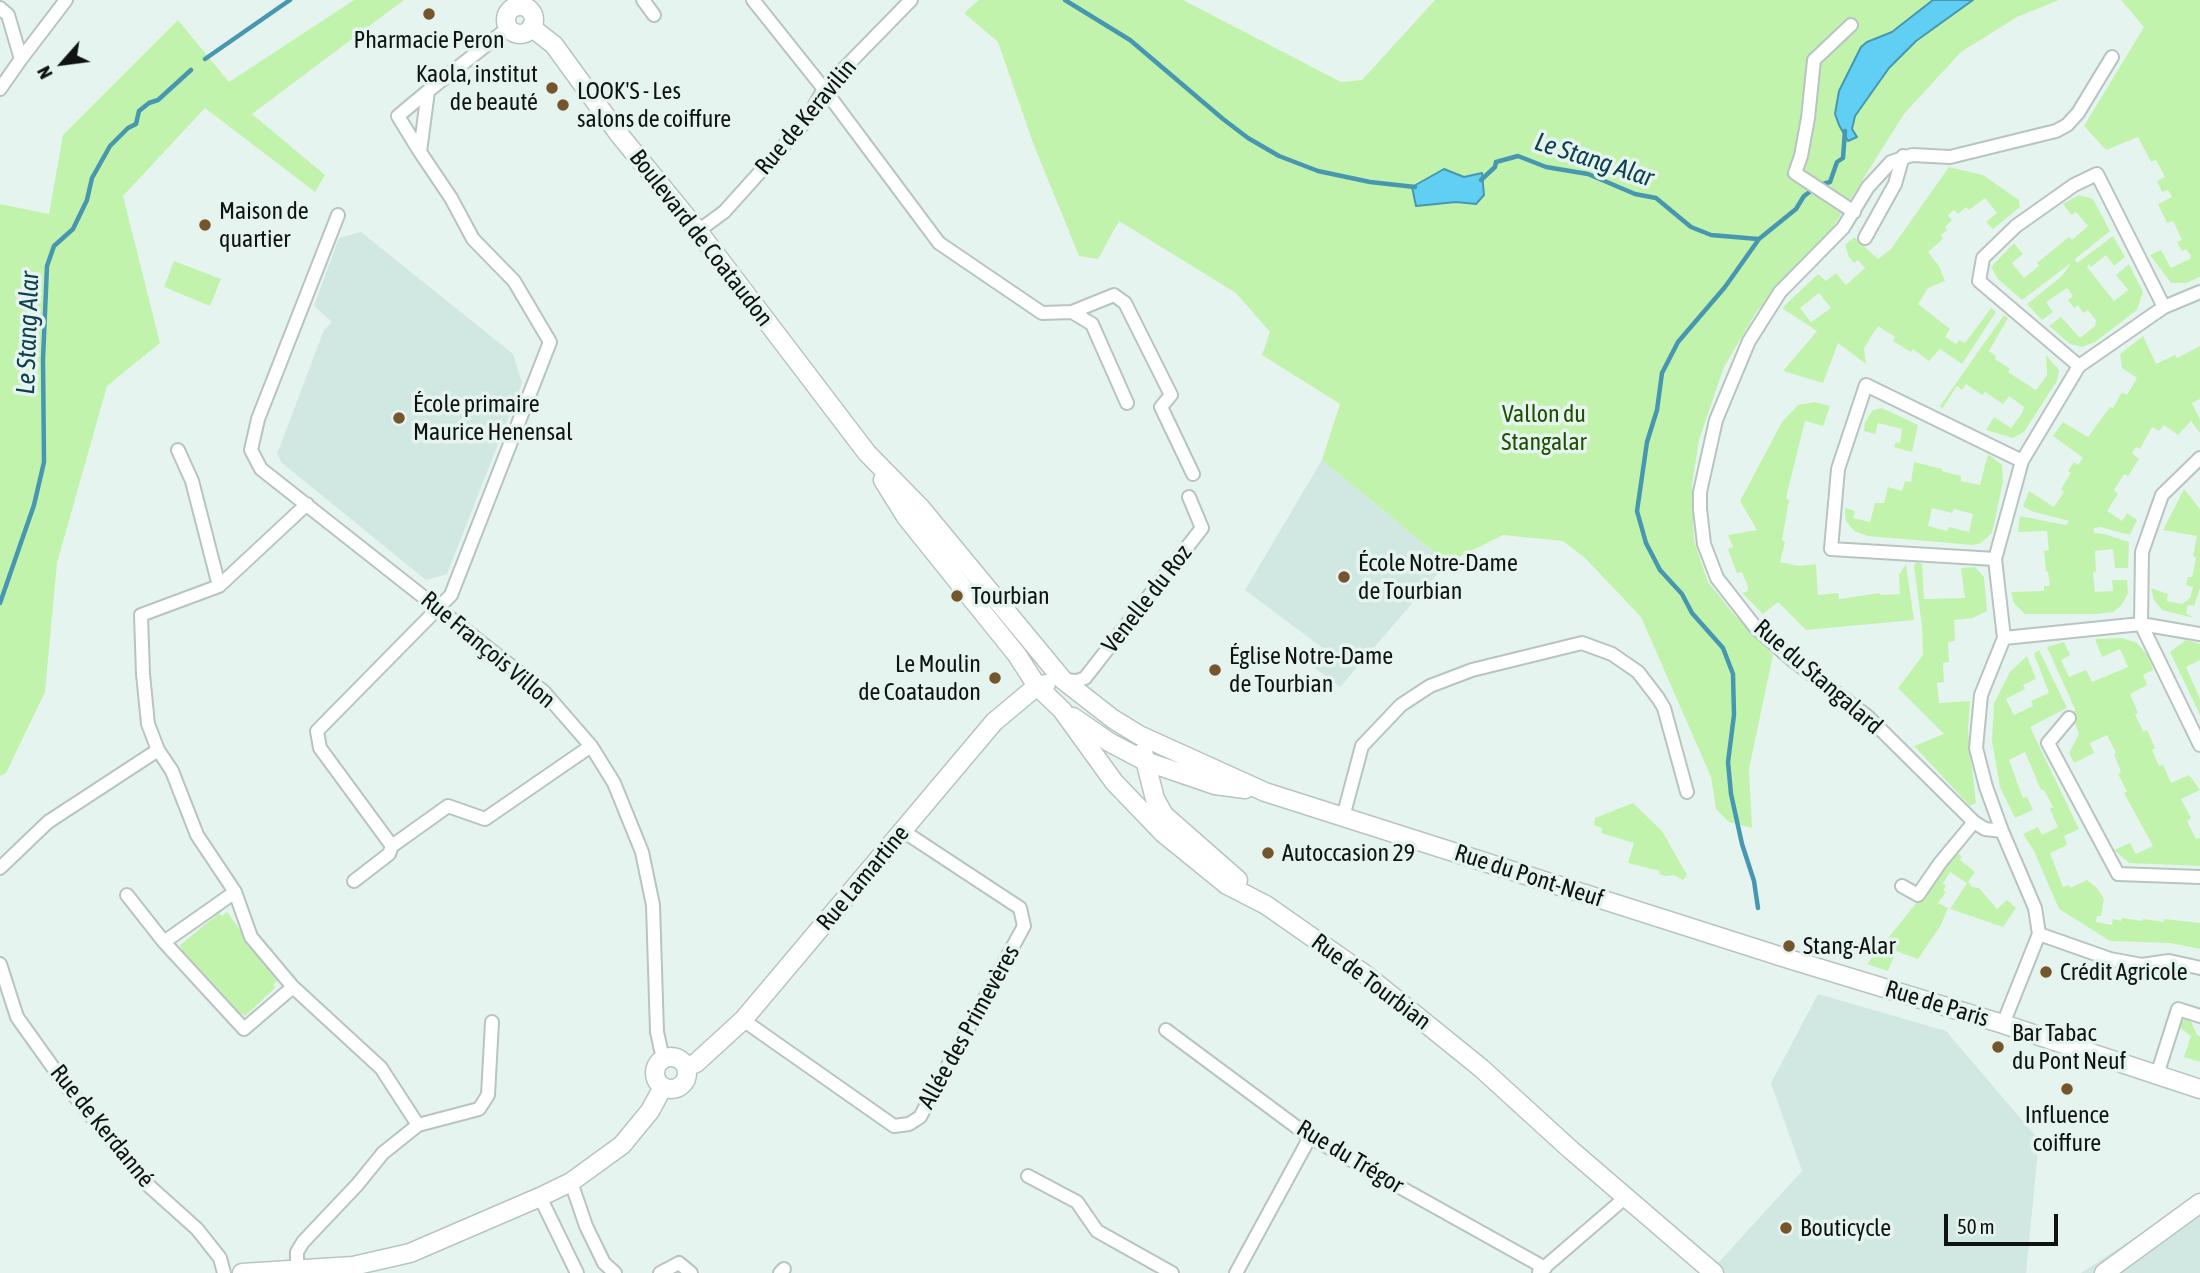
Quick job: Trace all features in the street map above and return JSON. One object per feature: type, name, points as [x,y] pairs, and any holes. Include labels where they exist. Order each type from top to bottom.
[{"type":"main road","name":"Boulevard de Coataudon","points":[[495,0],[499,8],[514,12],[526,9],[531,14],[531,27],[554,45],[618,133],[698,231],[867,453],[906,517],[1017,654],[1037,686]]},
{"type":"main road","name":"Boulevard de Coataudon","points":[[867,453],[920,507],[1063,680]]},
{"type":"main road","points":[[1037,686],[1063,680]]},
{"type":"main road","name":"Rue du Pont-Neuf","points":[[1063,680],[1102,711],[1139,735],[1265,792],[1792,960]]},
{"type":"main road","name":"Rue de Tourbian","points":[[1037,686],[1062,709],[1114,782],[1163,833],[1227,885],[1266,905],[1398,1000],[1481,1068],[1714,1273]]},
{"type":"main road","name":"Rue Lamartine","points":[[687,1067],[696,1063],[743,1020],[994,722],[1037,686]]},
{"type":"main road","name":"Rue du Pont-Neuf","points":[[1062,709],[1109,742],[1145,761],[1215,785],[1265,792]]},
{"type":"main road","points":[[1139,735],[1156,799],[1164,815],[1266,905]]},
{"type":"main road","points":[[1156,799],[1161,786],[1181,774]]},
{"type":"main road","name":"Rue de Paris","points":[[1792,960],[2003,1024],[2200,1089]]},
{"type":"main road","points":[[668,1057],[679,1059],[687,1067],[687,1077],[682,1086],[673,1089],[663,1087],[655,1073],[656,1067],[668,1057]]},
{"type":"main road","points":[[242,1273],[354,1266],[410,1253],[540,1197],[571,1182],[622,1145],[650,1111],[663,1087]]},
{"type":"main road","points":[[2104,1273],[2200,1203]]},
{"type":"street","points":[[0,89],[66,0]]},
{"type":"street","points":[[643,0],[654,15]]},
{"type":"street","points":[[754,0],[939,243],[1042,313],[1072,312],[1114,295],[1125,303],[1171,395],[1161,407],[1193,474]]},
{"type":"street","name":"Rue de Keravilin","points":[[698,231],[724,212],[805,122],[824,89],[911,0]]},
{"type":"street","points":[[0,8],[8,15],[21,59]]},
{"type":"street","points":[[392,846],[320,748],[317,731],[451,594],[551,342],[514,281],[473,239],[451,198],[398,116],[428,92],[514,12]]},
{"type":"street","points":[[1851,25],[1814,60],[1800,176],[1854,212]]},
{"type":"street","points":[[1865,238],[1895,184],[1903,156],[1950,157],[2056,131],[2067,125],[2078,113],[2112,57]]},
{"type":"street","points":[[421,152],[428,92]]},
{"type":"street","name":"Rue du Stangalard","points":[[1903,156],[1891,162],[1868,187],[1843,228],[1780,292],[1749,341],[1716,420],[1700,492],[1700,509],[1704,544],[1717,578],[1756,628],[1791,659],[1867,716],[1974,822]]},
{"type":"street","points":[[2079,366],[1979,281],[1983,258],[2016,226],[2074,185],[2097,174],[2164,307]]},
{"type":"street","name":"Rue François Villon","points":[[338,215],[258,419],[251,450],[261,469],[544,692],[592,746],[614,783],[642,852],[653,905],[657,1032],[663,1059]]},
{"type":"street","points":[[2003,1024],[2039,933],[2035,908],[2002,831],[1986,787],[1976,748],[1981,695],[2004,638],[1995,559],[2022,461],[2079,366],[2164,307],[2200,292]]},
{"type":"street","points":[[1072,312],[1092,324],[1127,403]]},
{"type":"street","points":[[1995,559],[1831,549],[1838,469],[1866,385],[2022,461]]},
{"type":"street","points":[[178,450],[192,481],[219,586]]},
{"type":"street","points":[[2200,458],[2162,495],[2142,552],[2140,624],[2200,745]]},
{"type":"street","name":"Venelle du Roz","points":[[1063,680],[1077,681],[1085,678],[1202,528],[1189,496]]},
{"type":"street","points":[[307,504],[219,586],[141,615],[148,724],[158,751],[172,771],[197,835],[235,892],[251,937],[293,987],[381,1068],[418,1125]]},
{"type":"street","points":[[2004,638],[2140,624],[2200,634]]},
{"type":"street","points":[[1343,817],[1362,746],[1401,705],[1430,686],[1472,670],[1582,643],[1612,653],[1638,672],[1658,698],[1664,708],[1687,792]]},
{"type":"street","points":[[2069,718],[2048,743],[2118,874],[2200,877]]},
{"type":"street","points":[[354,881],[389,854],[392,846],[448,806],[485,819],[592,746]]},
{"type":"street","points":[[0,868],[48,822],[158,751]]},
{"type":"street","points":[[1902,886],[1919,895],[1940,863],[1974,822],[1985,829],[2002,831]]},
{"type":"street","name":"Allée des Primevères","points":[[743,1020],[894,1126],[909,1124],[920,1117],[1024,926],[1020,908],[903,831]]},
{"type":"street","points":[[164,942],[235,892]]},
{"type":"street","points":[[127,895],[164,942],[244,1029],[293,987]]},
{"type":"street","points":[[2039,933],[2110,959],[2142,965],[2169,961],[2200,968]]},
{"type":"street","name":"Rue de Kerdanné","points":[[0,964],[17,1017],[67,1087],[148,1185],[197,1228],[220,1258],[224,1273]]},
{"type":"street","points":[[0,1000],[17,1017]]},
{"type":"street","points":[[2157,1075],[2178,1009],[2200,1016]]},
{"type":"street","points":[[297,1271],[297,1252],[303,1242],[383,1153],[418,1125],[479,1109],[488,1095],[492,1022]]},
{"type":"street","name":"Rue du Trégor","points":[[1167,1030],[1310,1136],[1542,1270]]},
{"type":"street","points":[[1236,1273],[1310,1136]]},
{"type":"street","points":[[1028,1176],[1077,1202],[1097,1231],[1172,1273]]},
{"type":"street","points":[[571,1182],[586,1226],[604,1263],[615,1273]]},
{"type":"street","points":[[540,1197],[576,1273]]},
{"type":"street","points":[[1542,1270],[1626,1197]]},
{"type":"street","points":[[660,1273],[679,1263],[691,1273]]},
{"type":"shaded area","name":"École primaire Maurice Henensal","points":[[361,232],[513,354],[522,383],[447,574],[426,580],[282,463],[277,454],[324,330],[332,322],[314,306],[339,238]]},
{"type":"shaded area","name":"École Notre-Dame de Tourbian","points":[[1322,460],[1447,563],[1340,687],[1315,668],[1328,652],[1245,590]]},
{"type":"shaded area","points":[[1818,994],[1946,1031],[2039,1140],[2026,1273],[1709,1273],[1802,1171],[1771,1083]]},
{"type":"shaded area","points":[[2200,1192],[2200,1273],[2081,1273],[2184,1205]]},
{"type":"green space","points":[[354,0],[404,0],[252,114],[325,175],[315,192],[205,108],[123,196],[160,343],[107,386],[57,563],[45,692],[6,773],[0,776],[0,204],[49,214],[63,135],[178,20],[229,82]]},
{"type":"green space","name":"Vallon du Stangalar","points":[[979,0],[1183,0],[1341,82],[1362,80],[1435,0],[2059,0],[2017,17],[1961,52],[1904,114],[1830,232],[1757,311],[1724,367],[1699,440],[1692,485],[1694,541],[1708,582],[1773,655],[1749,769],[1752,828],[1729,822],[1716,809],[1711,777],[1641,617],[1585,558],[1563,541],[1503,535],[1447,563],[1322,460],[1340,404],[1262,355],[1270,332],[1236,293],[1119,221],[1098,259],[1079,256],[1033,143],[998,42],[964,13]]},
{"type":"green space","points":[[2121,0],[2200,0],[2200,277],[2186,283],[2171,283],[2150,255],[2161,250],[2171,268],[2191,256],[2186,249],[2182,251],[2177,242],[2182,240],[2173,221],[2167,223],[2158,204],[2172,197],[2168,190],[2162,192],[2157,181],[2165,177],[2156,160],[2151,162],[2138,137],[2106,150],[2084,126],[2144,27]]},
{"type":"green space","points":[[1949,167],[1983,175],[2019,200],[2020,207],[1993,229],[1986,222],[1997,213],[1985,198],[1969,210],[1966,207],[1958,214],[1954,210],[1948,215],[1952,220],[1941,235],[1943,239],[1928,252],[1939,266],[1945,281],[1928,288],[1918,304],[1950,329],[1945,337],[1956,344],[1959,340],[1965,343],[1991,308],[1996,312],[1962,364],[1940,349],[1929,361],[1913,349],[1911,352],[1893,341],[1895,337],[1878,326],[1864,348],[1866,364],[1838,343],[1823,383],[1783,371],[1817,331],[1782,308],[1818,274],[1826,281],[1836,273],[1846,285],[1865,268],[1858,260],[1854,263],[1849,257],[1845,245],[1854,237],[1878,259],[1891,249]],"holes":[[[1819,293],[1831,308],[1811,322],[1800,308]]]},
{"type":"green space","points":[[2079,195],[2093,199],[2110,231],[2075,259],[2077,263],[2113,236],[2125,257],[2114,266],[2106,255],[2091,267],[2089,264],[2087,267],[2114,301],[2128,290],[2116,275],[2129,264],[2143,292],[2137,310],[2095,342],[2082,347],[2070,344],[2049,326],[2061,317],[2080,338],[2095,326],[2096,320],[2088,310],[2083,313],[2078,305],[2074,308],[2068,300],[2073,296],[2067,288],[2046,302],[2053,312],[2042,320],[2027,304],[2062,276],[2071,263],[2022,300],[1998,279],[1991,267],[2014,243],[2023,254],[2012,263],[2024,278],[2039,266],[2037,263],[2069,237],[2072,240],[2088,226],[2076,212],[2071,215],[2063,204]]},
{"type":"green space","points":[[174,261],[221,279],[210,306],[164,287]]},
{"type":"green space","points":[[2004,315],[2008,318],[1989,351],[1996,356],[1995,359],[2010,369],[2008,372],[2036,390],[2047,375],[2046,355],[2059,370],[2057,381],[2024,432],[2013,438],[1986,430],[1994,417],[2011,428],[2022,413],[2024,407],[2009,396],[2003,404],[1966,384],[1962,390],[1957,386],[1942,409],[1940,406]]},
{"type":"green space","points":[[2143,336],[2156,364],[2175,355],[2177,358],[2200,346],[2200,399],[2192,403],[2200,419],[2200,433],[2191,421],[2178,435],[2164,425],[2159,431],[2152,427],[2140,449],[2136,447],[2132,453],[2139,459],[2128,476],[2124,474],[2114,490],[2118,494],[2107,511],[2122,521],[2127,513],[2137,520],[2130,535],[2100,527],[2094,528],[2094,533],[2129,542],[2128,568],[2115,568],[2113,549],[2095,551],[2095,592],[2113,591],[2112,580],[2127,580],[2128,593],[2122,605],[2113,612],[2096,614],[2025,614],[2014,603],[2011,592],[2044,591],[2044,586],[2050,586],[2044,551],[2049,550],[2047,531],[2018,532],[2020,516],[2066,525],[2069,521],[2031,511],[2023,506],[2029,491],[2054,507],[2064,492],[2061,489],[2071,473],[2068,471],[2074,462],[2078,465],[2083,458],[2053,436],[2063,422],[2088,437],[2110,407],[2113,408],[2122,392],[2127,395],[2137,378],[2122,368],[2120,354]]},
{"type":"green space","points":[[1815,402],[1830,406],[1823,426],[1805,421],[1786,498],[1789,500],[1780,562],[1799,566],[1816,564],[1818,595],[1838,593],[1839,599],[1880,593],[1900,594],[1899,575],[1906,564],[1914,620],[1806,630],[1778,602],[1763,614],[1742,593],[1748,591],[1748,587],[1742,572],[1736,571],[1728,549],[1733,547],[1728,535],[1757,530],[1740,501],[1782,422],[1798,405]]},
{"type":"green space","points":[[1882,408],[1918,425],[1912,452],[1894,447],[1896,442],[1900,443],[1902,429],[1878,423],[1875,434],[1864,431],[1865,422],[1873,410]]},
{"type":"green space","points":[[1988,454],[2002,465],[2003,482],[1992,533],[1981,543],[1973,545],[1868,536],[1854,531],[1846,521],[1845,508],[1855,511],[1853,518],[1870,522],[1875,503],[1884,503],[1888,487],[1902,491],[1905,481],[1911,482],[1914,462],[1942,469],[1961,476],[1961,481],[1980,485]],"holes":[[[1932,508],[1952,513],[1954,509],[1973,514],[1969,532],[1949,527],[1947,531],[1928,526]]]},
{"type":"green space","points":[[2184,489],[2200,509],[2200,588],[2194,606],[2188,605],[2186,613],[2194,618],[2162,610],[2154,600],[2151,588],[2168,594],[2167,601],[2182,604],[2190,598],[2193,587],[2186,585],[2188,577],[2192,577],[2197,536],[2163,530]]},
{"type":"green space","points":[[1916,562],[1922,564],[1924,599],[1965,598],[1961,568],[1975,567],[1984,577],[1987,611],[1973,618],[1954,620],[1955,641],[1948,642],[1949,662],[1943,663],[1944,682],[1937,683],[1939,703],[1970,701],[1968,730],[1976,803],[1970,806],[1914,746],[1944,734],[1898,688],[1923,655],[1914,566]]},
{"type":"green space","points":[[2122,638],[2137,643],[2149,657],[2153,670],[2143,675],[2147,685],[2130,694],[2138,713],[2135,714],[2143,731],[2147,730],[2155,748],[2152,750],[2159,766],[2163,765],[2171,783],[2189,775],[2200,790],[2181,799],[2191,818],[2187,821],[2196,839],[2200,838],[2200,866],[2129,863],[2114,850],[2130,843],[2136,854],[2153,846],[2124,793],[2127,792],[2118,774],[2121,772],[2114,754],[2116,753],[2107,735],[2090,743],[2094,753],[2074,763],[2069,753],[2079,734],[2073,718],[2075,709],[2047,647],[2064,642],[2070,655],[2061,660],[2069,677],[2086,670],[2092,682],[2128,667],[2120,649],[2102,657],[2095,639]]},
{"type":"green space","points":[[2186,640],[2200,644],[2200,660],[2186,667],[2200,699],[2200,715],[2170,652]]},
{"type":"green space","points":[[2039,650],[2067,708],[2030,727],[2079,829],[2064,836],[2067,845],[2050,853],[2063,887],[2069,885],[2070,888],[2087,880],[2097,888],[2104,899],[2101,916],[2097,916],[2096,922],[2112,925],[2113,919],[2121,921],[2122,918],[2200,923],[2200,949],[2170,943],[2110,941],[2059,909],[2034,851],[2023,834],[2038,827],[2042,835],[2058,827],[2050,809],[2053,807],[2044,790],[2041,790],[2025,752],[2009,760],[2023,798],[2027,797],[2033,810],[2015,818],[2000,787],[1992,741],[1994,703],[2010,672],[2027,656],[2036,679],[2023,685],[2025,689],[2006,699],[2014,715],[2033,706],[2031,701],[2049,693],[2034,654]]},
{"type":"green space","points":[[1633,803],[1662,831],[1687,875],[1683,880],[1674,875],[1666,876],[1659,874],[1660,871],[1628,863],[1634,843],[1601,833],[1602,828],[1594,825],[1595,818]]},
{"type":"green space","points":[[1954,849],[1962,857],[1960,860],[1975,872],[1968,882],[1972,887],[1979,888],[1997,909],[2007,900],[2016,908],[2003,927],[1950,909],[1967,883],[1950,872],[1943,883],[1946,886],[1943,890],[1946,892],[1938,903],[1948,908],[1941,925],[1918,959],[1896,951],[1888,971],[1867,964],[1922,896]]},
{"type":"green space","points":[[227,912],[277,981],[273,985],[275,988],[245,1016],[242,1013],[239,1016],[178,953],[182,949],[180,945],[219,913],[222,916]]},
{"type":"green space","points":[[2184,1019],[2190,1019],[2200,1036],[2200,1062],[2184,1057],[2191,1036],[2179,1027]]},
{"type":"water","points":[[1933,0],[1973,0],[1916,41],[1889,68],[1855,116],[1852,129],[1857,137],[1848,141],[1835,114],[1839,91],[1861,47],[1892,32]]},
{"type":"water","points":[[1444,169],[1464,177],[1482,173],[1484,195],[1476,204],[1456,202],[1416,206],[1412,187]]},
{"type":"waterway","name":"Le Stang Alar","points":[[205,59],[290,0]]},
{"type":"waterway","name":"Le Stang Alar","points":[[1065,0],[1130,40],[1223,119],[1279,156],[1318,171],[1370,182],[1415,187]]},
{"type":"waterway","name":"Le Stang Alar","points":[[0,603],[34,505],[44,462],[43,359],[47,266],[54,246],[73,229],[87,200],[92,178],[110,146],[128,128],[136,124],[139,111],[158,100],[191,70]]},
{"type":"waterway","points":[[1758,908],[1754,881],[1742,844],[1731,794],[1728,762],[1734,715],[1733,674],[1723,648],[1692,613],[1682,594],[1660,570],[1646,543],[1637,511],[1647,442],[1657,410],[1662,373],[1678,342],[1725,287],[1759,239],[1796,209],[1804,196],[1819,185],[1830,182],[1837,162],[1843,158],[1845,131]]},
{"type":"waterway","name":"Le Stang Alar","points":[[1481,180],[1495,167],[1496,162],[1518,156],[1546,167],[1588,174],[1635,194],[1656,198],[1691,227],[1711,235],[1758,239]]},
{"type":"place","name":"Pharmacie Peron","points":[[429,14]]},
{"type":"place","name":"Kaola, institut de beauté","points":[[552,88]]},
{"type":"place","name":"LOOK'S - Les salons de coiffure","points":[[563,105]]},
{"type":"place","name":"Maison de quartier","points":[[205,225]]},
{"type":"place","name":"École primaire Maurice Henensal","points":[[399,418]]},
{"type":"place","name":"École Notre-Dame de Tourbian","points":[[1344,577]]},
{"type":"place","name":"Tourbian","points":[[957,596]]},
{"type":"place","name":"Église Notre-Dame de Tourbian","points":[[1215,670]]},
{"type":"place","name":"Le Moulin de Coataudon","points":[[995,678]]},
{"type":"place","name":"Autoccasion 29","points":[[1268,853]]},
{"type":"place","name":"Stang-Alar","points":[[1789,946]]},
{"type":"place","name":"Crédit Agricole","points":[[2046,972]]},
{"type":"place","name":"Bar Tabac du Pont Neuf","points":[[1998,1047]]},
{"type":"place","name":"Influence coiffure","points":[[2067,1089]]},
{"type":"place","name":"Bouticycle","points":[[1786,1228]]}]
